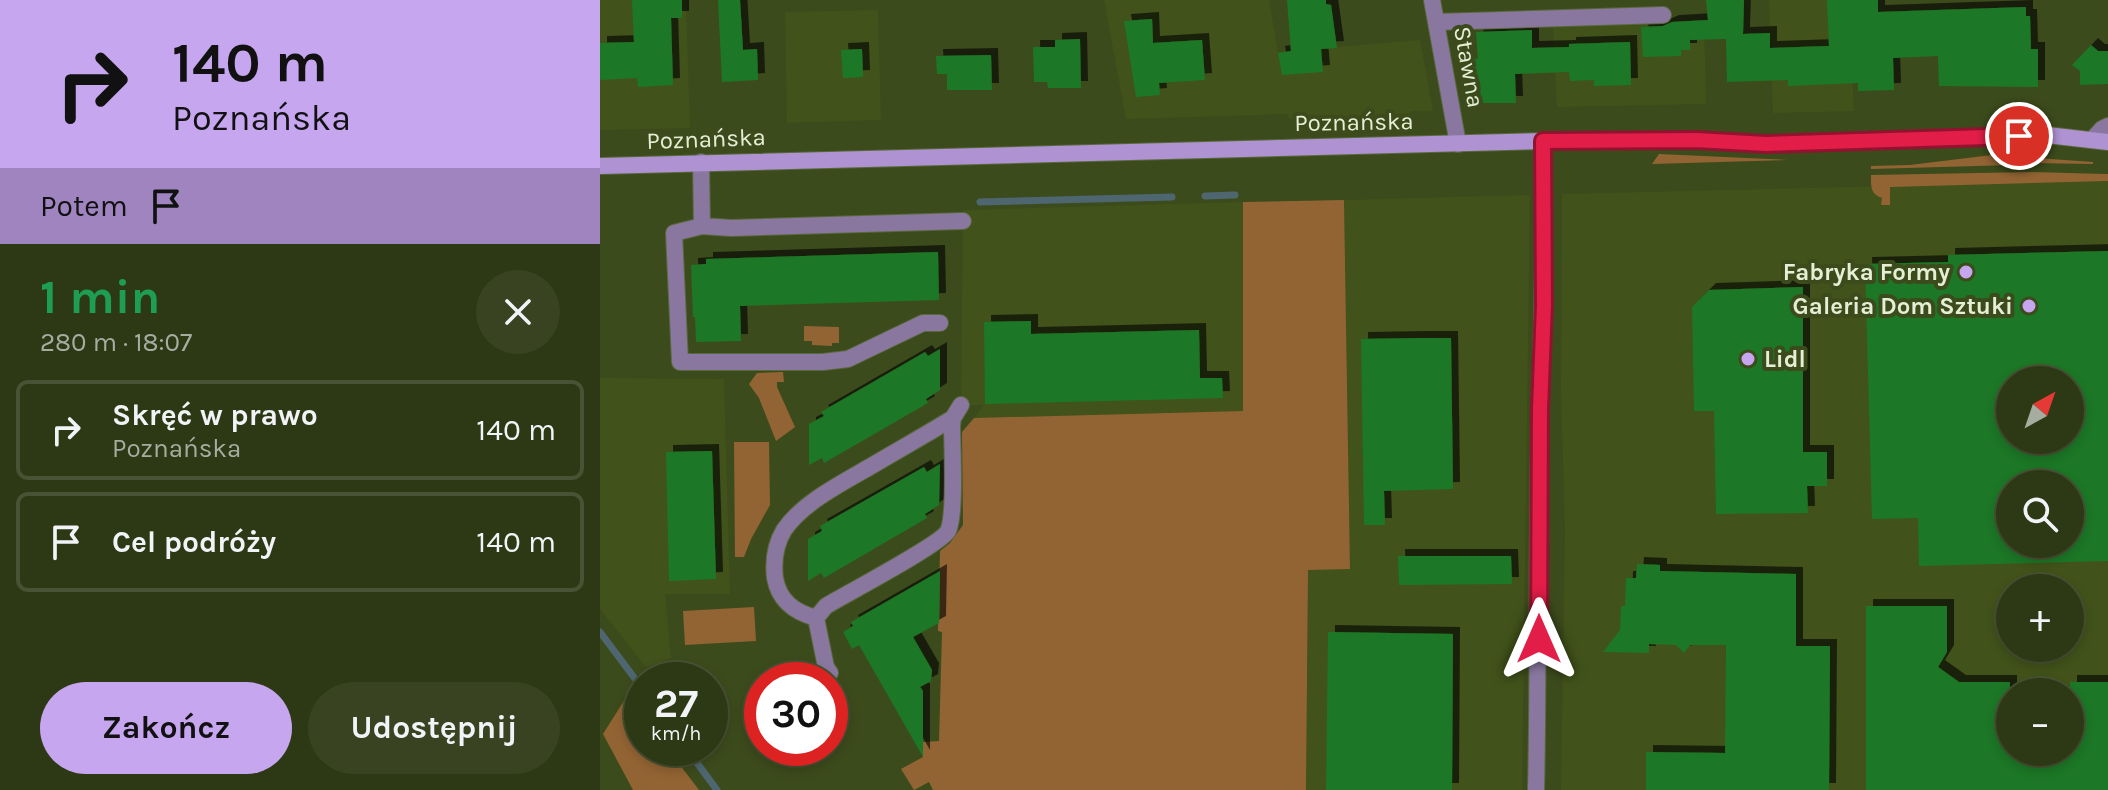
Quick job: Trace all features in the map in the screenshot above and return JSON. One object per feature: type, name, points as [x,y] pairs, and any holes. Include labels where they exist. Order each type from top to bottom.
[{"type":"street","name":"Stawna","points":[[1432,0],[1458,144]]},
{"type":"street","points":[[1436,22],[1663,15]]},
{"type":"street","points":[[2100,141],[2102,129],[2108,126]]},
{"type":"street","name":"Poznańska","points":[[600,166],[1543,141],[1696,140],[1766,144],[2047,135],[2100,141]]},
{"type":"street","points":[[1536,790],[1544,305],[1543,141]]},
{"type":"street","points":[[701,162],[702,226]]},
{"type":"street","points":[[940,323],[923,323],[848,359],[823,362],[680,362],[674,233],[702,226],[731,228],[963,221]]},
{"type":"street","points":[[957,412],[952,518],[947,533],[826,606],[816,618],[791,608],[776,584],[776,549],[783,533],[799,514],[834,488],[957,412]]},
{"type":"street","points":[[816,618],[825,662]]},
{"type":"shaded area","points":[[600,0],[686,0],[690,128],[600,130]]},
{"type":"shaded area","points":[[1104,0],[1269,0],[1278,52],[1420,40],[1433,111],[1411,111],[1409,115],[1289,119],[1288,114],[1126,119]]},
{"type":"shaded area","points":[[1769,0],[1848,0],[1854,111],[1773,113]]},
{"type":"shaded area","points":[[878,10],[881,120],[787,123],[785,12]]},
{"type":"shaded area","points":[[1704,20],[1706,104],[1557,107],[1553,25]]},
{"type":"shaded area","points":[[1659,154],[1789,160],[1652,164]]},
{"type":"shaded area","points":[[1992,155],[2093,164],[1871,169],[1871,166],[1910,165]]},
{"type":"shaded area","points":[[2108,174],[2108,181],[1890,187],[1890,205],[1881,205],[1882,198],[1873,192],[1871,183],[1871,175]]},
{"type":"shaded area","points":[[2108,181],[2108,790],[1561,790],[1565,531],[1561,391],[1562,194]]},
{"type":"shaded area","points":[[1530,195],[1522,790],[1306,790],[1308,569],[1350,568],[1344,200]]},
{"type":"shaded area","points":[[1344,200],[1350,569],[1308,570],[1306,790],[933,790],[929,782],[914,790],[901,769],[923,757],[923,742],[939,741],[942,632],[938,631],[940,551],[963,525],[962,432],[974,418],[1243,411],[1243,202]]},
{"type":"shaded area","points":[[1243,202],[1243,411],[974,418],[984,405],[961,405],[963,210]]},
{"type":"shaded area","points":[[804,326],[839,327],[839,343],[832,343],[832,346],[812,345],[812,341],[804,341]]},
{"type":"shaded area","points":[[783,372],[784,382],[777,382],[777,387],[795,427],[776,441],[759,398],[749,384],[757,373]]},
{"type":"shaded area","points":[[600,378],[724,379],[730,594],[665,594],[671,658],[660,662],[642,662],[600,609]]},
{"type":"shaded area","points":[[734,442],[769,442],[770,505],[744,557],[735,557]]},
{"type":"shaded area","points":[[754,607],[756,641],[685,645],[683,611]]},
{"type":"shaded area","points":[[624,701],[624,766],[681,766],[699,790],[633,790],[603,734]]},
{"type":"building","points":[[632,0],[682,0],[682,18],[671,18],[673,85],[638,87],[637,78],[600,80],[600,43],[634,42]]},
{"type":"building","points":[[718,0],[740,0],[743,50],[757,49],[758,80],[722,82]]},
{"type":"building","points":[[1287,0],[1326,0],[1326,4],[1331,5],[1337,48],[1321,49],[1323,72],[1282,75],[1278,53],[1291,51]]},
{"type":"building","points":[[1706,0],[1744,0],[1743,34],[1770,33],[1770,48],[1829,46],[1827,0],[1878,0],[1878,12],[2026,7],[2026,16],[2030,16],[2031,49],[2038,49],[2038,87],[1939,86],[1938,56],[1893,58],[1894,90],[1858,91],[1858,83],[1788,86],[1788,80],[1727,82],[1726,39],[1690,40],[1690,50],[1681,50],[1681,56],[1643,57],[1641,27],[1708,20]]},
{"type":"building","points":[[1152,19],[1153,43],[1202,40],[1205,80],[1159,83],[1160,95],[1136,97],[1124,21]]},
{"type":"building","points":[[1532,30],[1532,48],[1630,42],[1631,85],[1594,86],[1594,80],[1570,81],[1569,72],[1515,74],[1516,103],[1481,103],[1480,81],[1473,81],[1472,59],[1478,59],[1476,32]]},
{"type":"building","points":[[1080,39],[1081,88],[1048,88],[1047,82],[1034,82],[1033,47],[1055,47],[1055,40]]},
{"type":"building","points":[[2091,45],[2098,51],[2108,51],[2108,84],[2080,85],[2080,71],[2072,65]]},
{"type":"building","points":[[862,49],[863,77],[843,78],[841,50]]},
{"type":"building","points":[[991,55],[992,90],[947,90],[947,74],[937,74],[936,56]]},
{"type":"building","points":[[2108,251],[2108,561],[1919,566],[1918,518],[1872,519],[1865,264],[1948,262],[1948,255]]},
{"type":"building","points":[[938,252],[939,300],[740,306],[741,341],[696,342],[691,265],[706,264],[706,259]]},
{"type":"building","name":"Lidl","points":[[1803,287],[1803,452],[1827,452],[1827,486],[1807,486],[1808,513],[1716,514],[1714,411],[1694,411],[1692,307],[1709,290]]},
{"type":"building","points":[[1031,321],[1031,334],[1199,330],[1200,378],[1222,378],[1223,398],[985,404],[984,322]]},
{"type":"building","points":[[1451,338],[1453,489],[1384,491],[1385,525],[1364,525],[1361,339]]},
{"type":"building","points":[[940,349],[940,390],[926,399],[928,403],[824,463],[822,458],[809,465],[809,424],[824,416],[821,412],[925,352],[928,356]]},
{"type":"building","points":[[712,451],[716,579],[669,581],[666,452]]},
{"type":"building","points":[[940,464],[939,505],[925,514],[927,518],[824,578],[821,573],[808,581],[808,539],[822,531],[820,526],[924,467],[927,472]]},
{"type":"building","points":[[1398,556],[1511,556],[1512,584],[1399,585]]},
{"type":"building","points":[[1637,564],[1660,565],[1660,571],[1796,574],[1796,646],[1830,646],[1829,790],[1646,790],[1646,752],[1725,753],[1726,645],[1690,645],[1684,653],[1676,645],[1649,644],[1649,653],[1603,652],[1620,630],[1626,578],[1636,578]]},
{"type":"building","points":[[940,571],[939,623],[913,637],[932,670],[931,681],[920,687],[923,691],[923,757],[859,645],[852,649],[843,632],[853,626],[851,622]]},
{"type":"building","points":[[1866,606],[1947,606],[1947,652],[1938,667],[1959,682],[1996,682],[1996,766],[2084,766],[2084,682],[2108,682],[2108,790],[1866,790]]},
{"type":"building","points":[[1328,632],[1453,634],[1452,790],[1326,790]]},
{"type":"waterway","points":[[1205,196],[1235,195]]},
{"type":"waterway","points":[[980,202],[1172,197]]},
{"type":"waterway","points":[[600,632],[624,664]]},
{"type":"waterway","points":[[699,766],[717,790]]},
{"type":"place","name":"Fabryka Formy","points":[[1966,272]]},
{"type":"place","name":"Galeria Dom Sztuki","points":[[2029,306]]},
{"type":"place","name":"Lidl","points":[[1748,359]]},
{"type":"route","points":[[1539,639],[1543,141],[1696,140],[1766,144],[2019,136]]}]
